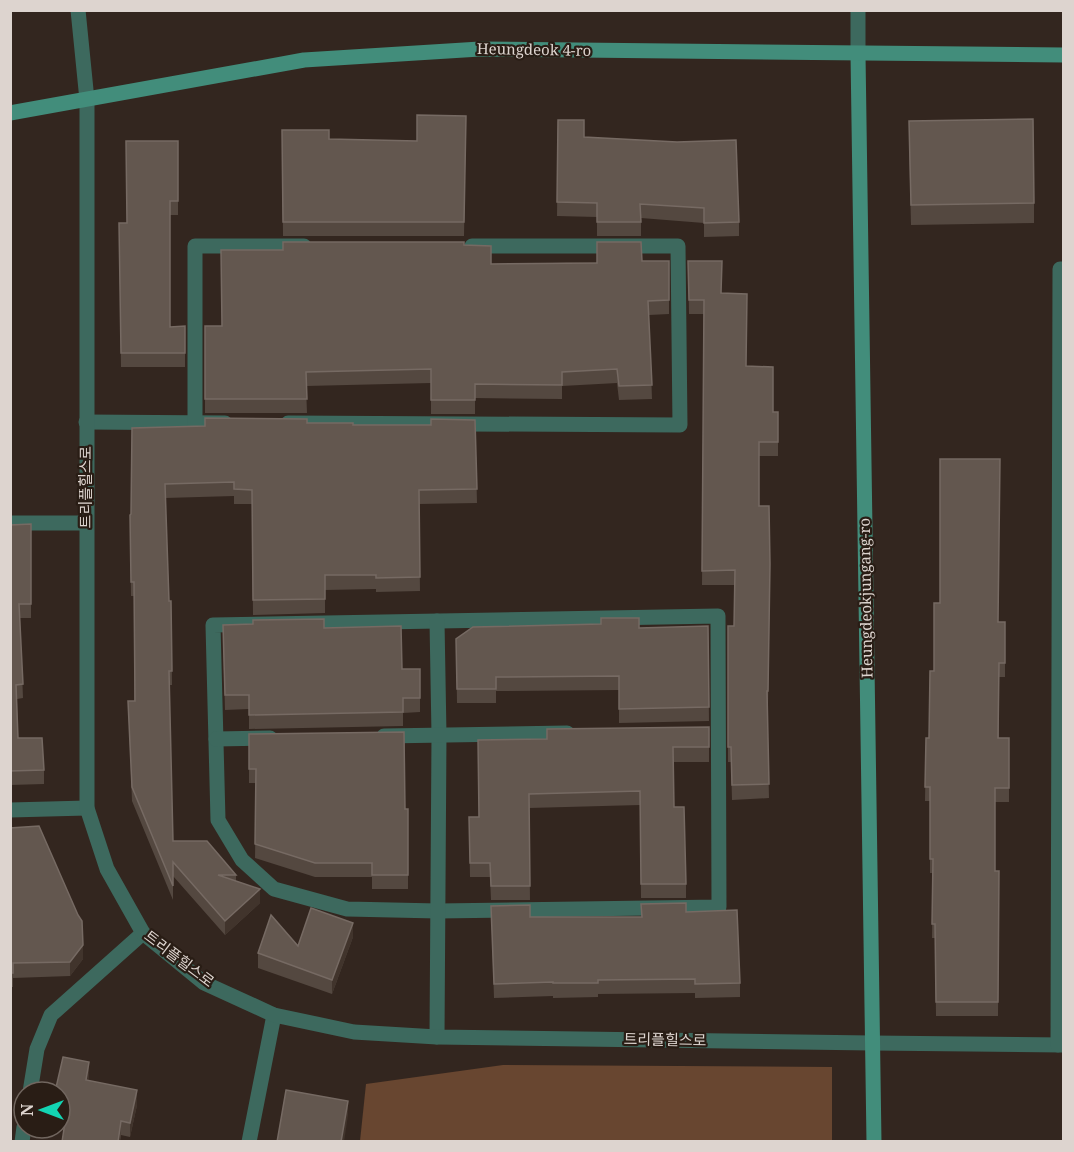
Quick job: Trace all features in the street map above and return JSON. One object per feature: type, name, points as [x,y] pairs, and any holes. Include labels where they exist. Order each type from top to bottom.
[{"type":"street","name":"트리플힐스로","points":[[78,10],[87,100],[87,808],[107,869],[143,933],[204,983],[274,1015],[354,1032],[437,1037],[1061,1045]]},
{"type":"street","points":[[858,10],[858,54]]},
{"type":"street","name":"Heungdeok 4-ro","points":[[10,113],[304,60],[480,49],[1064,55]]},
{"type":"street","name":"Heungdeokjungang-ro","points":[[858,54],[873,1142]]},
{"type":"street","points":[[195,422],[195,246],[313,246]]},
{"type":"street","points":[[278,423],[680,425],[678,246],[455,246]]},
{"type":"street","points":[[1061,1045],[1060,269],[1064,269]]},
{"type":"street","points":[[86,422],[242,423]]},
{"type":"street","points":[[10,523],[86,523]]},
{"type":"street","points":[[718,616],[713,731],[719,907],[438,911],[347,909],[274,889],[242,860],[218,820],[213,625],[437,621],[718,616]]},
{"type":"street","points":[[437,621],[439,735],[437,1037]]},
{"type":"street","points":[[368,736],[579,733]]},
{"type":"street","points":[[216,739],[286,737]]},
{"type":"street","points":[[10,810],[87,808]]},
{"type":"street","points":[[32,1080],[37,1049],[51,1015],[143,933]]},
{"type":"street","points":[[249,1142],[274,1015]]},
{"type":"shaded area","points":[[503,1065],[832,1067],[832,1141],[360,1141],[366,1084]]},
{"type":"building","points":[[417,115],[466,116],[464,222],[283,222],[282,130],[329,130],[329,139],[417,141]]},
{"type":"building","points":[[1033,119],[1034,203],[911,205],[909,121]]},
{"type":"building","points":[[558,120],[584,120],[584,137],[677,142],[736,140],[739,222],[704,223],[704,208],[640,204],[641,222],[597,222],[597,203],[557,202]]},
{"type":"building","points":[[126,141],[178,141],[178,201],[170,201],[170,327],[185,326],[185,353],[121,353],[119,223],[127,223]]},
{"type":"building","points":[[283,242],[464,242],[464,245],[491,246],[491,264],[597,263],[597,242],[641,242],[642,261],[669,261],[669,300],[648,301],[652,385],[619,386],[617,369],[562,372],[562,385],[475,384],[475,400],[431,400],[431,369],[306,372],[307,399],[205,399],[205,326],[222,326],[221,250],[283,250]]},
{"type":"building","points":[[688,261],[722,261],[721,293],[747,294],[746,366],[773,367],[773,412],[778,412],[778,442],[759,442],[759,506],[769,506],[767,691],[769,784],[732,785],[731,747],[728,747],[728,626],[734,626],[735,570],[702,571],[704,300],[689,300]]},
{"type":"building","points":[[205,418],[307,419],[307,423],[353,423],[353,425],[431,425],[431,419],[475,420],[477,489],[419,490],[420,577],[376,578],[376,575],[325,575],[325,599],[253,600],[252,490],[234,489],[234,482],[165,484],[169,601],[171,601],[172,671],[169,671],[173,841],[207,841],[236,875],[218,875],[260,889],[225,921],[173,862],[173,886],[132,787],[128,701],[135,701],[134,582],[131,582],[130,515],[132,428],[205,426]]},
{"type":"building","points":[[940,459],[1000,459],[998,622],[1005,622],[1005,663],[999,663],[998,738],[1009,738],[1009,788],[995,788],[995,871],[999,871],[998,1002],[936,1002],[935,924],[932,924],[933,859],[930,859],[930,787],[925,787],[926,738],[929,738],[930,671],[934,671],[934,603],[940,603]]},
{"type":"building","points":[[31,524],[31,604],[19,604],[23,684],[16,685],[18,738],[42,738],[44,770],[10,771],[10,525]]},
{"type":"building","points":[[601,618],[639,618],[639,628],[708,626],[709,707],[619,709],[619,676],[496,677],[496,689],[457,689],[456,639],[473,627],[601,624]]},
{"type":"building","points":[[324,619],[324,628],[401,626],[402,669],[420,669],[420,698],[403,698],[403,712],[249,715],[249,695],[225,695],[223,625],[253,624],[253,620]]},
{"type":"building","points":[[709,727],[709,747],[673,747],[674,807],[684,807],[686,884],[641,884],[640,791],[529,794],[530,886],[491,886],[490,863],[470,863],[469,817],[479,817],[478,740],[547,739],[547,729]]},
{"type":"building","points":[[404,732],[405,809],[408,809],[408,875],[372,875],[372,863],[315,863],[255,844],[256,769],[249,769],[249,734]]},
{"type":"building","points":[[39,826],[82,921],[83,945],[70,962],[13,963],[13,973],[10,973],[10,828]]},
{"type":"building","points":[[686,903],[686,912],[737,910],[740,983],[695,984],[695,979],[494,984],[491,906],[530,905],[530,917],[642,917],[641,904]]},
{"type":"building","points":[[311,908],[353,923],[332,980],[258,953],[271,915],[298,946]]},
{"type":"building","points":[[63,1057],[89,1062],[86,1080],[137,1090],[130,1123],[121,1121],[118,1142],[62,1142],[62,1140],[72,1140],[72,1080],[58,1080]]},
{"type":"building","points":[[286,1090],[348,1101],[341,1142],[277,1142]]}]
